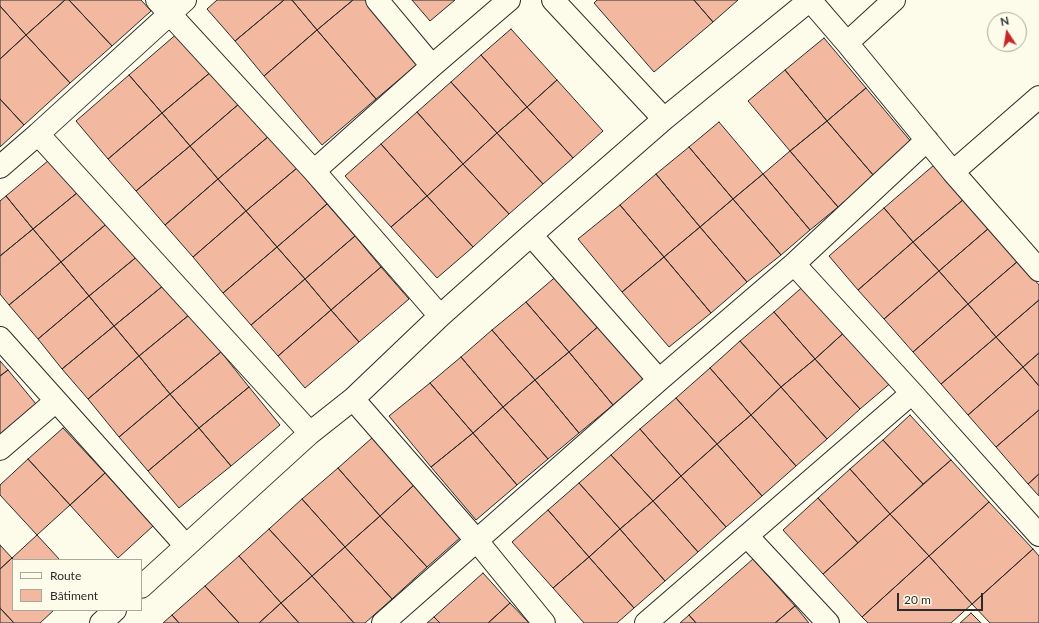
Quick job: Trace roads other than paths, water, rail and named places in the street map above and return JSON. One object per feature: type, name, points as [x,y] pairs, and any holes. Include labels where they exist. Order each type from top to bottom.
[{"type":"street","points":[[376,0],[432,66]]},
{"type":"street","points":[[314,171],[509,0]]},
{"type":"street","points":[[553,0],[664,119]]},
{"type":"street","points":[[142,586],[310,433],[353,399],[440,316],[531,235],[664,119],[810,0],[953,172],[1039,270]]},
{"type":"street","points":[[847,43],[894,0]]},
{"type":"street","points":[[0,167],[38,134],[171,4],[440,316]]},
{"type":"street","points":[[953,172],[1039,97]]},
{"type":"street","points":[[38,134],[310,433]]},
{"type":"street","points":[[383,623],[659,380],[794,264],[927,140]]},
{"type":"street","points":[[531,235],[659,380]]},
{"type":"street","points":[[794,264],[912,392],[1039,535]]},
{"type":"street","points":[[0,338],[186,546]]},
{"type":"street","points":[[646,623],[912,392]]},
{"type":"street","points":[[353,399],[477,541],[544,623]]},
{"type":"street","points":[[0,449],[56,401]]},
{"type":"street","points":[[748,536],[828,623]]}]
